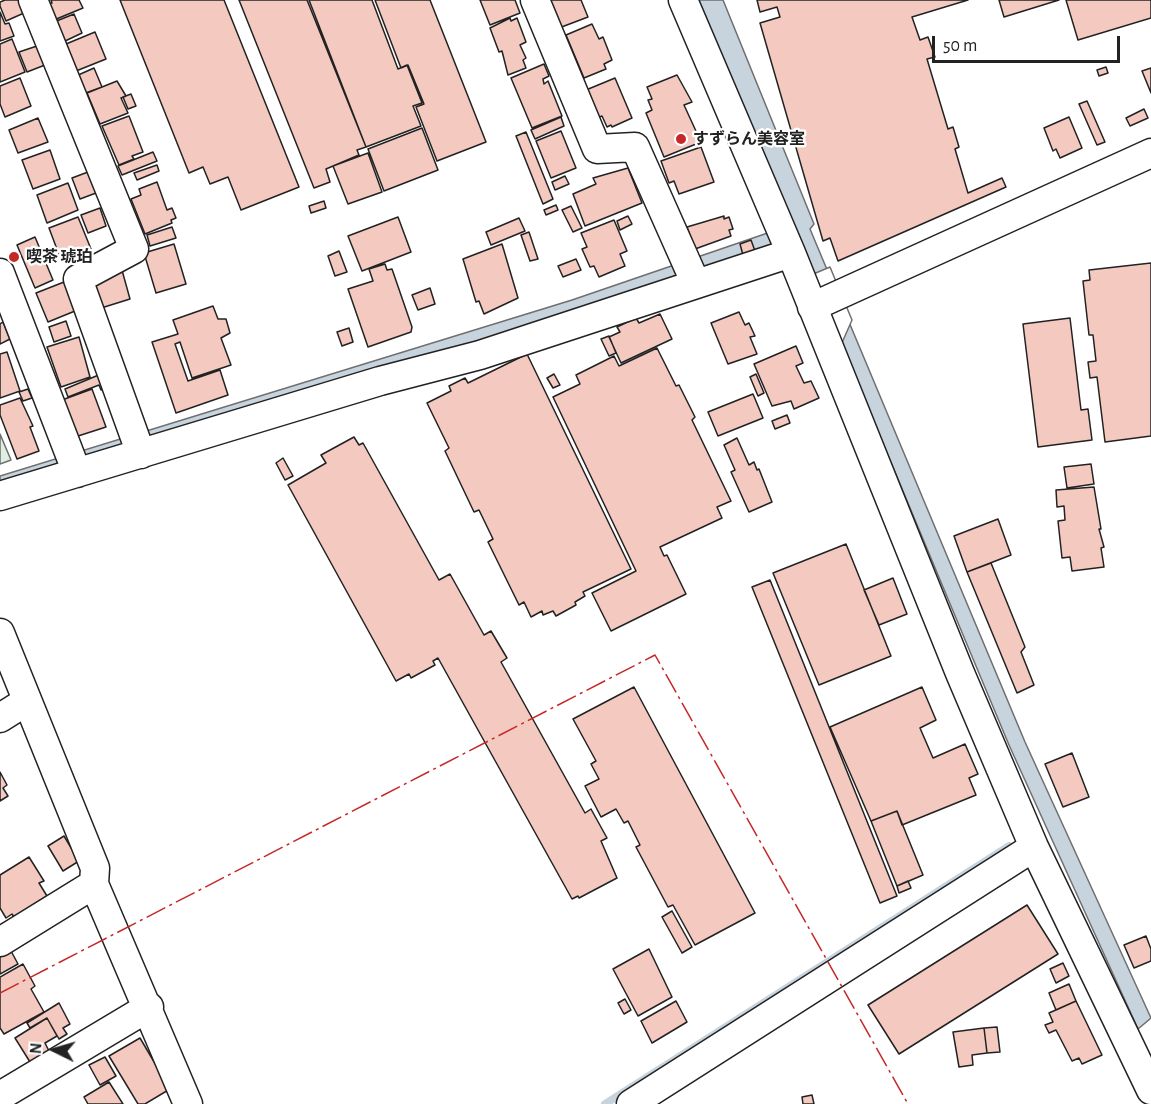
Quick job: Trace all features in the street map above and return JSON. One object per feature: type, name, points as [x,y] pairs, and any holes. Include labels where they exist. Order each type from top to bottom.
[{"type":"street","points":[[33,0],[134,249],[78,279],[138,445]]},
{"type":"street","points":[[536,0],[597,149],[635,147],[691,274]]},
{"type":"street","points":[[683,0],[785,240],[960,673],[1034,847],[1151,1090]]},
{"type":"street","points":[[812,306],[1151,153]]},
{"type":"street","points":[[0,496],[74,464],[138,445],[480,355],[785,240]]},
{"type":"street","points":[[0,273],[74,464]]},
{"type":"street","points":[[0,633],[95,868],[94,884],[149,1008],[188,1104]]},
{"type":"street","points":[[0,718],[27,701]]},
{"type":"street","points":[[631,1104],[1034,847]]},
{"type":"street","points":[[0,942],[94,884]]},
{"type":"street","points":[[0,1096],[149,1008]]},
{"type":"green space","points":[[0,434],[11,460],[0,464]]},
{"type":"shaded area","points":[[694,0],[723,0],[814,224],[810,229],[1025,742],[1151,1018],[1138,1029],[1009,745],[796,235],[668,283],[0,486],[0,476],[572,300],[791,225]]},
{"type":"pier","points":[[830,267],[852,320],[841,345],[811,275]]},
{"type":"building","points":[[19,0],[24,13],[6,21],[0,6],[0,2]]},
{"type":"building","points":[[51,0],[79,0],[83,8],[54,20],[48,4],[52,3]]},
{"type":"building","points":[[120,0],[224,0],[299,187],[241,210],[228,177],[210,184],[203,167],[189,173]]},
{"type":"building","points":[[239,0],[307,0],[366,147],[357,150],[359,155],[326,169],[330,182],[314,188]]},
{"type":"building","points":[[309,0],[372,0],[398,69],[407,65],[422,103],[413,106],[421,126],[366,147]]},
{"type":"building","points":[[375,0],[430,0],[486,142],[437,161],[416,107],[424,104],[408,65],[401,68]]},
{"type":"building","points":[[480,0],[515,0],[520,13],[490,25]]},
{"type":"building","points":[[548,0],[581,0],[588,17],[559,28]]},
{"type":"building","points":[[757,0],[968,0],[912,17],[920,40],[928,37],[935,57],[927,59],[948,129],[953,127],[959,147],[955,149],[968,193],[1002,178],[1006,187],[838,261],[830,238],[823,241],[760,23],[780,17],[777,7],[760,12]]},
{"type":"building","points":[[999,0],[1059,0],[1004,17]]},
{"type":"building","points":[[1066,0],[1151,0],[1151,18],[1078,40]]},
{"type":"building","points":[[0,12],[5,24],[9,23],[14,36],[0,41]]},
{"type":"building","points":[[74,14],[82,33],[63,42],[54,22]]},
{"type":"building","points":[[510,18],[511,21],[517,18],[526,42],[520,45],[526,58],[523,60],[526,68],[508,75],[502,51],[499,52],[490,28]]},
{"type":"building","points":[[592,24],[599,39],[603,37],[612,60],[604,64],[606,69],[584,78],[566,35]]},
{"type":"building","points":[[95,32],[106,59],[76,71],[66,44]]},
{"type":"building","points":[[12,39],[25,72],[0,82],[0,44]]},
{"type":"building","points":[[37,46],[45,65],[27,72],[19,52]]},
{"type":"building","points":[[544,64],[549,76],[543,79],[544,84],[548,81],[562,116],[532,128],[511,78]]},
{"type":"building","points":[[1106,67],[1108,73],[1099,76],[1097,70]]},
{"type":"building","points":[[94,68],[102,87],[83,94],[76,76]]},
{"type":"building","points":[[1151,68],[1151,93],[1142,71]]},
{"type":"building","points":[[677,75],[692,102],[684,105],[701,142],[664,157],[646,113],[652,110],[648,100],[652,99],[647,87]]},
{"type":"building","points":[[20,78],[31,106],[5,117],[0,104],[0,86]]},
{"type":"building","points":[[615,78],[632,118],[607,127],[602,116],[597,118],[586,90]]},
{"type":"building","points":[[117,81],[126,96],[121,98],[128,113],[100,124],[87,93]]},
{"type":"building","points":[[131,94],[136,106],[128,109],[123,97]]},
{"type":"building","points":[[1087,101],[1105,142],[1097,145],[1079,104]]},
{"type":"building","points":[[1144,109],[1148,118],[1130,126],[1126,118]]},
{"type":"building","points":[[129,116],[143,152],[132,156],[134,159],[119,165],[102,126]]},
{"type":"building","points":[[561,117],[564,126],[535,139],[531,130]]},
{"type":"building","points":[[1069,117],[1082,148],[1060,158],[1056,149],[1053,151],[1044,128]]},
{"type":"building","points":[[38,118],[48,142],[18,153],[9,130]]},
{"type":"building","points":[[422,128],[438,170],[384,191],[368,149]]},
{"type":"building","points":[[561,131],[576,168],[551,178],[536,141]]},
{"type":"building","points":[[526,132],[553,199],[543,204],[516,136]]},
{"type":"building","points":[[701,147],[714,182],[679,194],[674,181],[669,183],[661,161]]},
{"type":"building","points":[[50,150],[60,179],[33,189],[22,160]]},
{"type":"building","points":[[153,152],[157,161],[122,175],[118,166]]},
{"type":"building","points":[[368,153],[382,192],[348,204],[333,166]]},
{"type":"building","points":[[157,165],[159,171],[137,180],[134,173]]},
{"type":"building","points":[[628,168],[642,203],[585,226],[573,194],[596,184],[593,178]]},
{"type":"building","points":[[88,172],[96,193],[80,199],[72,178]]},
{"type":"building","points":[[565,176],[569,184],[555,190],[552,182]]},
{"type":"building","points":[[157,182],[167,210],[172,208],[176,218],[171,220],[172,223],[145,234],[131,199],[141,195],[139,189]]},
{"type":"building","points":[[68,183],[78,210],[47,223],[37,195]]},
{"type":"building","points":[[324,201],[326,208],[311,213],[309,206]]},
{"type":"building","points":[[556,205],[558,210],[546,215],[544,210]]},
{"type":"building","points":[[571,206],[582,228],[573,232],[562,210]]},
{"type":"building","points":[[100,208],[106,226],[88,233],[81,215]]},
{"type":"building","points":[[628,216],[632,224],[620,230],[617,221]]},
{"type":"building","points":[[724,216],[724,219],[729,217],[733,229],[729,230],[731,236],[695,249],[687,227]]},
{"type":"building","points":[[78,217],[91,249],[61,260],[49,228]]},
{"type":"building","points":[[398,217],[411,252],[362,271],[348,236]]},
{"type":"building","points":[[519,218],[525,231],[491,245],[486,232]]},
{"type":"building","points":[[614,220],[627,251],[620,254],[625,266],[599,277],[594,266],[590,267],[582,249],[587,247],[581,233]]},
{"type":"building","points":[[172,227],[176,238],[150,246],[147,235]]},
{"type":"building","points":[[529,232],[538,259],[530,261],[521,235]]},
{"type":"building","points":[[35,237],[53,280],[35,288],[17,245]]},
{"type":"building","points":[[751,240],[755,251],[743,255],[740,244]]},
{"type":"building","points":[[174,244],[186,284],[156,293],[144,253]]},
{"type":"building","points":[[502,244],[518,298],[484,314],[479,301],[476,302],[463,259]]},
{"type":"building","points":[[339,251],[347,272],[335,276],[328,256]]},
{"type":"building","points":[[576,259],[581,270],[563,277],[558,266]]},
{"type":"building","points":[[120,263],[130,299],[98,309],[88,272]]},
{"type":"building","points":[[1151,263],[1151,436],[1105,442],[1097,377],[1090,378],[1088,362],[1096,361],[1093,335],[1089,335],[1083,281],[1090,280],[1089,270]]},
{"type":"building","points":[[385,264],[387,270],[392,269],[412,327],[411,332],[368,347],[348,289],[373,281],[369,269]]},
{"type":"building","points":[[64,282],[75,311],[48,322],[36,293]]},
{"type":"building","points":[[430,288],[435,304],[418,310],[412,295]]},
{"type":"building","points":[[213,306],[218,319],[226,319],[230,333],[221,338],[231,365],[192,378],[180,342],[175,344],[188,381],[220,370],[228,395],[176,413],[152,342],[178,334],[173,320]]},
{"type":"building","points":[[739,312],[745,325],[749,323],[755,336],[750,337],[757,354],[728,364],[711,323]]},
{"type":"building","points":[[660,314],[672,339],[621,363],[609,337],[620,332],[617,327],[636,318],[639,323]]},
{"type":"building","points":[[1070,318],[1081,410],[1088,409],[1092,440],[1038,447],[1023,324]]},
{"type":"building","points":[[66,321],[71,336],[54,342],[49,327]]},
{"type":"building","points":[[3,322],[10,339],[0,344],[0,324]]},
{"type":"building","points":[[349,328],[353,342],[342,346],[337,332]]},
{"type":"building","points":[[609,336],[616,353],[609,356],[601,339]]},
{"type":"building","points":[[79,337],[90,377],[61,387],[47,347]]},
{"type":"building","points":[[796,346],[803,363],[796,366],[804,383],[811,381],[819,398],[794,409],[791,401],[772,406],[754,364]]},
{"type":"building","points":[[657,348],[695,417],[692,420],[731,501],[717,507],[722,518],[660,547],[664,556],[667,555],[686,594],[611,631],[592,593],[636,571],[553,397],[580,384],[576,375],[614,356],[619,366]]},
{"type":"building","points":[[7,352],[20,391],[0,398],[0,354]]},
{"type":"building","points":[[527,354],[631,569],[583,592],[585,596],[575,602],[576,605],[556,616],[553,611],[543,615],[542,611],[531,617],[524,602],[519,605],[488,542],[493,539],[479,510],[474,512],[445,451],[449,448],[427,403],[451,391],[449,386],[465,378],[468,383]]},
{"type":"building","points":[[101,374],[107,387],[101,390],[99,385],[68,397],[65,389]]},
{"type":"building","points":[[554,374],[560,385],[553,388],[547,378]]},
{"type":"building","points":[[756,374],[764,393],[758,396],[750,377]]},
{"type":"building","points":[[28,389],[32,398],[23,401],[19,392]]},
{"type":"building","points":[[92,389],[106,427],[75,437],[62,400]]},
{"type":"building","points":[[753,394],[763,418],[718,436],[708,412]]},
{"type":"building","points":[[20,398],[33,426],[30,427],[39,451],[17,459],[0,415],[0,405]]},
{"type":"building","points":[[787,415],[790,423],[775,429],[772,421]]},
{"type":"building","points":[[354,437],[359,445],[363,443],[439,580],[450,574],[484,635],[491,631],[507,658],[501,662],[585,813],[591,809],[607,838],[601,841],[617,878],[579,898],[578,896],[572,899],[438,658],[433,661],[435,665],[411,678],[409,674],[396,681],[288,485],[326,463],[321,455]]},
{"type":"building","points":[[737,438],[749,465],[754,462],[757,470],[759,469],[772,502],[749,512],[731,472],[735,470],[724,445]]},
{"type":"building","points":[[283,458],[293,476],[285,480],[276,463]]},
{"type":"building","points":[[1091,464],[1094,484],[1067,488],[1064,467]]},
{"type":"building","points":[[1094,487],[1101,529],[1099,529],[1104,547],[1101,548],[1104,567],[1072,571],[1070,557],[1062,558],[1058,521],[1065,520],[1064,506],[1057,507],[1056,490]]},
{"type":"building","points":[[998,519],[1011,555],[967,572],[954,536]]},
{"type":"building","points":[[846,544],[891,656],[819,685],[773,573]]},
{"type":"building","points":[[991,563],[1025,647],[1021,652],[1034,685],[1017,693],[967,572]]},
{"type":"building","points":[[893,578],[907,614],[879,625],[864,590]]},
{"type":"building","points":[[770,580],[897,896],[880,903],[752,587]]},
{"type":"building","points":[[634,687],[755,913],[695,945],[673,905],[668,907],[636,847],[640,845],[628,821],[624,823],[616,809],[601,817],[585,786],[599,779],[591,764],[596,761],[573,719]]},
{"type":"building","points":[[922,687],[936,720],[920,728],[933,758],[965,744],[978,774],[969,778],[976,795],[902,825],[897,811],[871,821],[830,727]]},
{"type":"building","points":[[1072,753],[1089,797],[1063,807],[1045,764]]},
{"type":"building","points":[[0,772],[7,785],[3,788],[8,796],[0,801]]},
{"type":"building","points":[[897,811],[923,875],[897,886],[871,821]]},
{"type":"building","points":[[64,836],[79,861],[63,871],[48,846]]},
{"type":"building","points":[[29,857],[44,881],[39,883],[47,896],[14,917],[12,914],[6,918],[0,908],[0,875]]},
{"type":"building","points":[[908,881],[911,888],[899,893],[897,886]]},
{"type":"building","points":[[1027,905],[1058,954],[899,1054],[868,1005]]},
{"type":"building","points":[[672,911],[692,947],[682,953],[662,917]]},
{"type":"building","points":[[1146,936],[1151,949],[1151,961],[1134,968],[1124,945]]},
{"type":"building","points":[[649,949],[672,997],[638,1016],[613,969]]},
{"type":"building","points":[[11,951],[18,964],[0,974],[0,957]]},
{"type":"building","points":[[1063,963],[1069,976],[1056,983],[1050,969]]},
{"type":"building","points":[[23,964],[35,986],[31,989],[44,1012],[4,1034],[0,1028],[0,977]]},
{"type":"building","points":[[1069,984],[1076,1001],[1056,1010],[1049,993]]},
{"type":"building","points":[[625,999],[631,1010],[624,1014],[618,1003]]},
{"type":"building","points":[[676,1001],[687,1022],[652,1043],[641,1021]]},
{"type":"building","points":[[1076,1001],[1102,1055],[1082,1064],[1079,1058],[1072,1061],[1056,1030],[1049,1033],[1045,1025],[1053,1022],[1049,1013]]},
{"type":"building","points":[[59,1003],[70,1024],[63,1028],[67,1034],[59,1039],[47,1018],[30,1028],[27,1023]]},
{"type":"building","points":[[47,1018],[57,1036],[45,1043],[49,1051],[30,1062],[15,1038]]},
{"type":"building","points":[[997,1027],[1000,1052],[987,1053],[984,1028]]},
{"type":"building","points":[[984,1028],[987,1053],[972,1055],[973,1065],[959,1067],[953,1032]]},
{"type":"building","points":[[140,1038],[170,1089],[145,1104],[138,1104],[109,1056]]},
{"type":"building","points":[[105,1057],[116,1076],[100,1085],[89,1065]]},
{"type":"building","points":[[109,1082],[123,1104],[88,1104],[84,1097]]},
{"type":"building","points":[[812,1095],[814,1104],[803,1104],[802,1097]]},
{"type":"waterway","points":[[605,1104],[1009,846]]},
{"type":"power","points":[[0,993],[655,655],[908,1104]]},
{"type":"place","name":"すずらん美容室","points":[[681,139]]},
{"type":"place","name":"喫茶 琥珀","points":[[14,257]]}]
